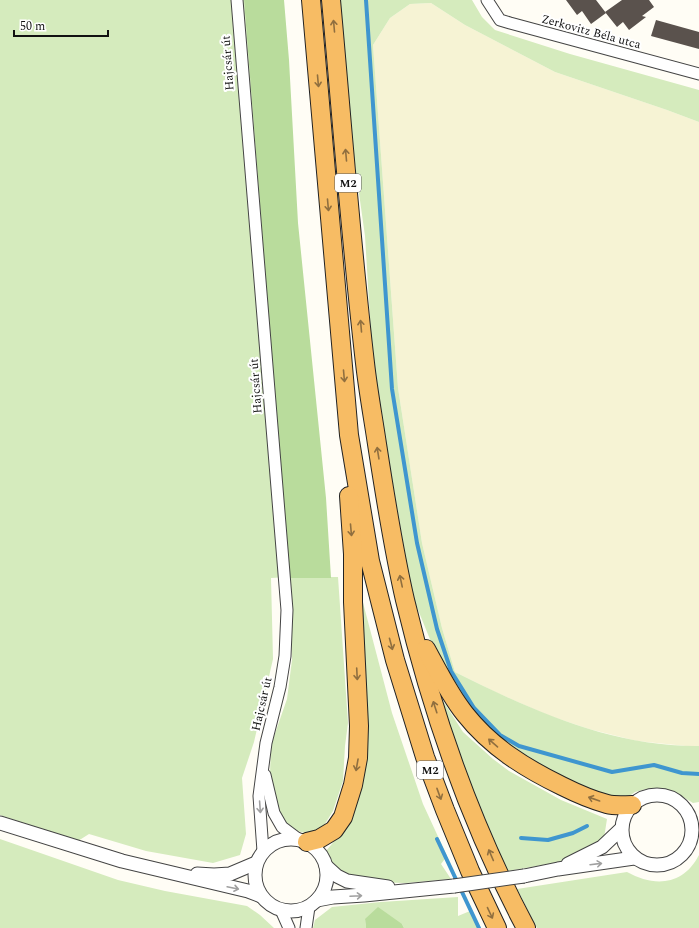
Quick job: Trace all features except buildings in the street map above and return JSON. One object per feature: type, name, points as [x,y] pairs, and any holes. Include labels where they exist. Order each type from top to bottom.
[{"type":"highway","name":"M2","points":[[311,0],[349,435],[370,561],[408,704],[425,757],[470,871],[497,928]]},
{"type":"highway","name":"M2","points":[[331,0],[365,365],[387,509],[410,619],[434,703],[467,799],[493,861],[526,928]]},
{"type":"highway","points":[[302,841],[319,839],[334,830],[343,816],[354,785],[358,758],[359,726],[353,602],[353,554],[349,508],[349,435]]},
{"type":"highway","points":[[410,619],[449,692],[465,714],[493,744],[508,756],[536,773],[577,793],[608,804],[632,805]]},
{"type":"street","name":"Hajcsár út","points":[[237,0],[287,610],[285,656],[280,687],[266,743],[264,768],[259,796],[263,851]]},
{"type":"street","name":"Zerkovitz Béla utca","points":[[487,0],[500,20],[699,74]]},
{"type":"street","name":"Hajcsár út","points":[[264,768],[274,813],[282,827],[302,841]]},
{"type":"street","points":[[653,795],[665,796],[676,800],[685,809],[690,817],[695,834],[684,853],[677,860],[660,866],[651,865],[642,863],[626,850],[622,840],[622,820],[632,805],[642,798],[653,795]]},
{"type":"street","points":[[685,809],[699,808]]},
{"type":"street","points":[[0,823],[122,861],[248,891],[261,896]]},
{"type":"street","points":[[558,868],[602,847],[621,829]]},
{"type":"street","points":[[306,928],[313,903],[324,890],[326,884],[326,866],[322,856],[316,848],[302,841],[285,839],[273,843],[263,851],[256,863],[254,875],[256,886],[261,896],[267,902],[281,910],[295,911],[313,903],[332,897],[454,886],[524,876],[558,868],[634,858]]},
{"type":"street","points":[[168,872],[214,875],[230,874],[256,863]]},
{"type":"street","points":[[326,866],[337,876],[347,881],[408,890]]},
{"type":"street","points":[[281,910],[289,928]]},
{"type":"shaded area","points":[[431,3],[465,25],[555,72],[699,122],[699,746],[637,741],[589,729],[550,716],[495,692],[455,672],[442,628],[422,543],[398,388],[373,45],[390,18],[410,4]]},
{"type":"green space","points":[[0,0],[244,0],[289,577],[271,578],[273,659],[254,742],[242,778],[246,834],[240,855],[213,863],[146,851],[89,834],[78,841],[0,815]]},
{"type":"green space","points":[[244,0],[284,0],[289,60],[298,223],[326,498],[331,578],[289,578]]},
{"type":"green space","points":[[337,0],[472,0],[482,17],[495,30],[570,54],[699,90],[699,122],[555,72],[465,25],[431,3],[410,4],[390,18],[373,45],[398,388],[422,543],[442,628],[455,672],[513,700],[573,724],[635,740],[667,745],[699,746],[699,802],[693,803],[673,791],[660,788],[646,789],[635,792],[628,797],[610,799],[545,773],[481,729],[438,659],[412,595],[373,368],[365,236],[347,108]]},
{"type":"green space","points":[[289,577],[338,577],[348,723],[343,781],[333,811],[323,827],[314,832],[305,833],[293,830],[285,823],[279,813],[270,773],[271,745],[287,699],[292,660]]},
{"type":"green space","points":[[361,595],[392,713],[423,804],[447,856],[441,864],[451,879],[406,883],[363,882],[335,874],[326,856],[326,851],[341,833],[350,814]]},
{"type":"green space","points":[[436,690],[463,732],[493,759],[509,771],[561,800],[607,819],[604,838],[560,862],[508,871],[468,782]]},
{"type":"green space","points":[[0,839],[118,880],[165,891],[247,906],[260,915],[274,928],[0,928]]},
{"type":"green space","points":[[699,855],[699,928],[537,928],[517,889],[627,872],[647,880],[667,881],[685,873]]},
{"type":"green space","points":[[458,897],[458,916],[470,911],[478,928],[404,928],[402,924],[365,919],[366,928],[313,928],[315,920],[332,907]]},
{"type":"green space","points":[[378,907],[402,924],[404,928],[366,928],[365,919]]},
{"type":"waterway","points":[[366,0],[392,389],[417,543],[437,629],[451,671],[474,708],[500,735],[519,746],[612,772],[654,765],[682,773],[699,774]]},
{"type":"waterway","points":[[521,838],[548,840],[573,833],[587,826]]},
{"type":"waterway","points":[[437,839],[479,928]]}]
